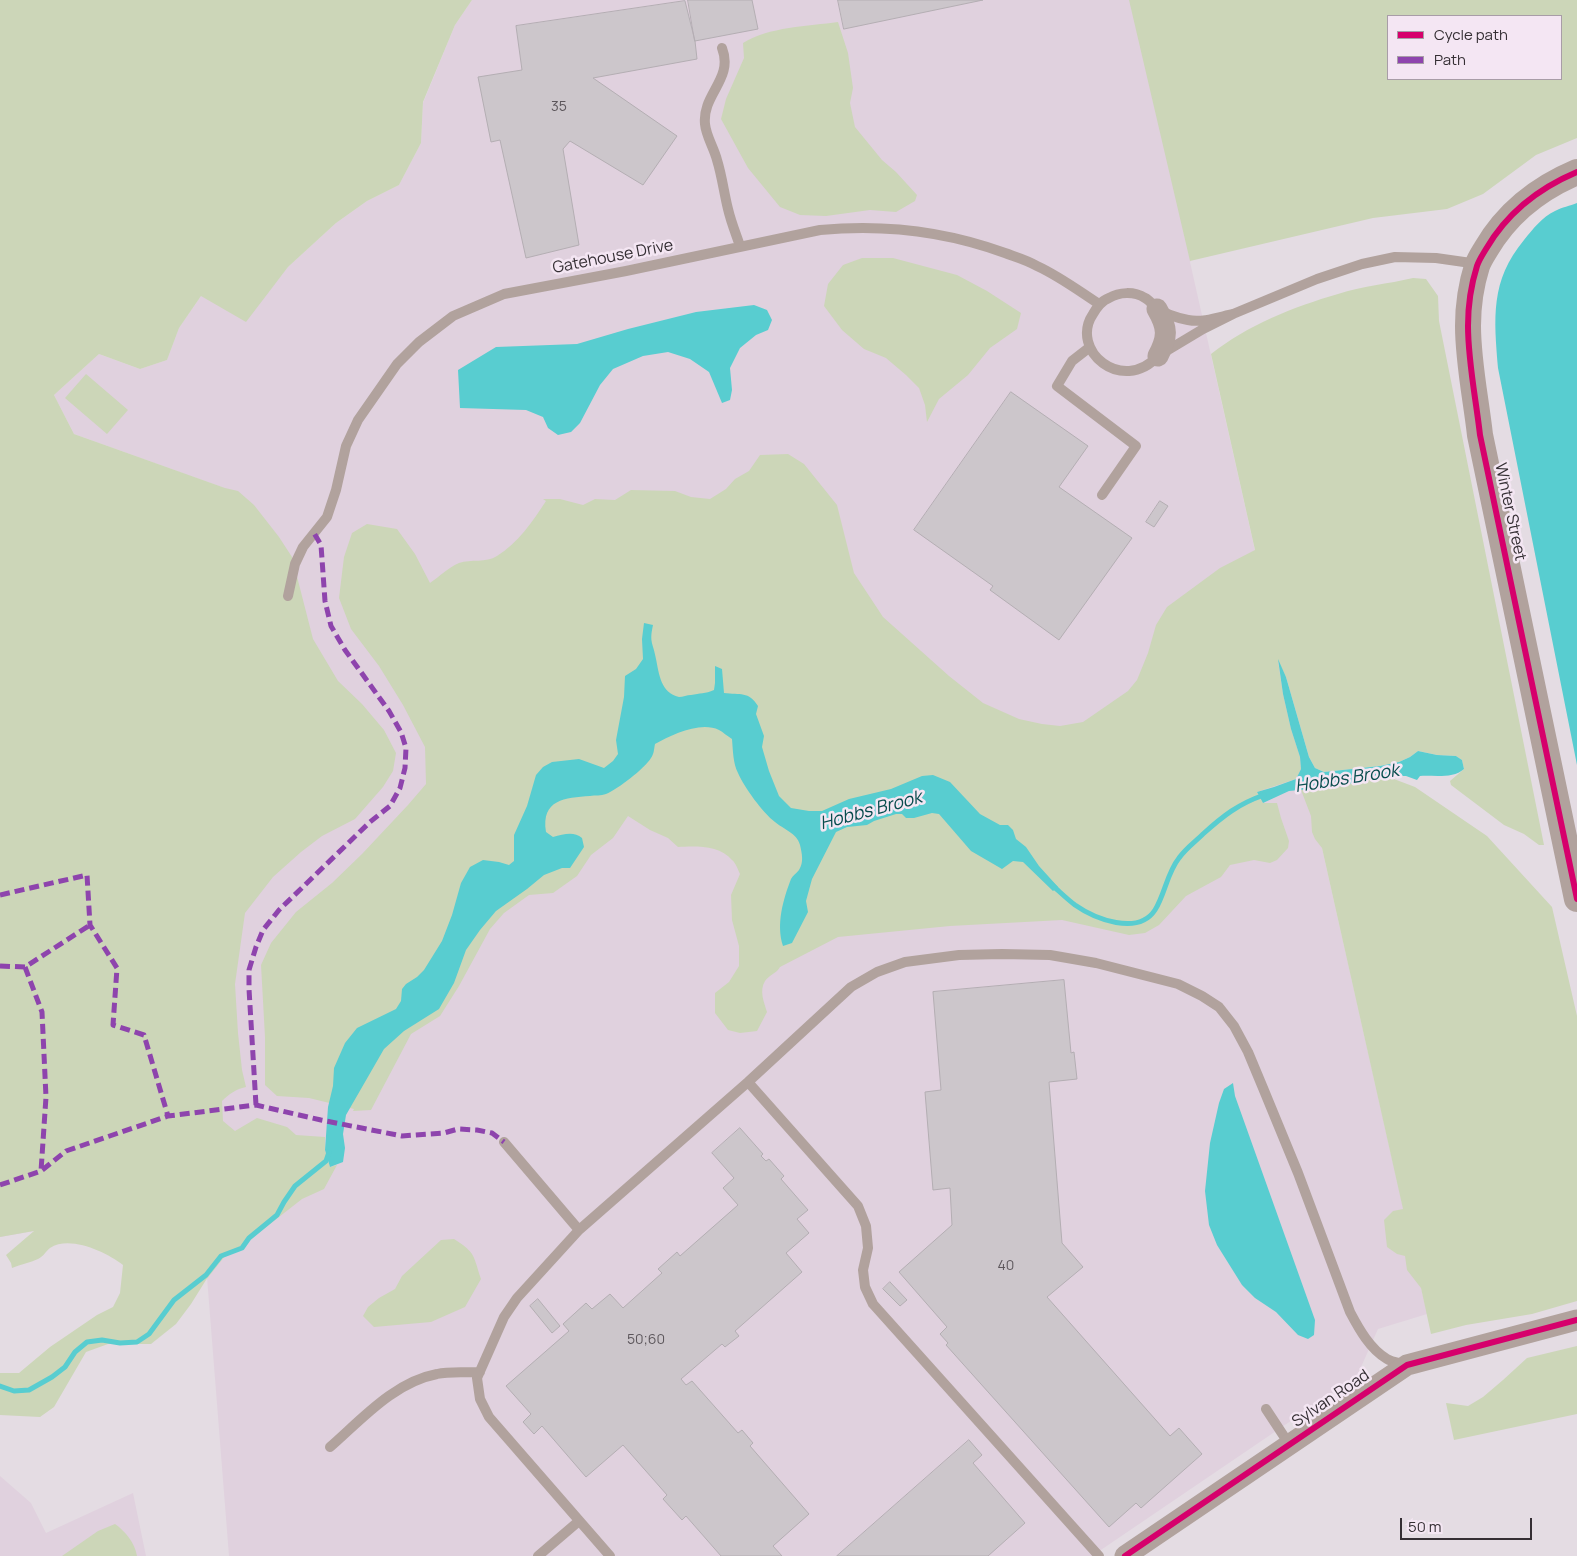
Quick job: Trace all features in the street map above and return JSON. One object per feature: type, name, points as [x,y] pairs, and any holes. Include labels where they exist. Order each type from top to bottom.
[{"type":"street","name":"Winter Street","points":[[1577,172],[1539,191],[1515,211],[1495,235],[1478,264],[1470,292],[1468,326],[1480,435],[1577,899]]},
{"type":"street","points":[[1157,308],[1165,321],[1166,336],[1165,344],[1158,356]]},
{"type":"street","name":"Sylvan Road","points":[[1125,1556],[1407,1365],[1577,1320]]},
{"type":"lane","points":[[722,48],[726,57],[725,68],[710,98],[705,114],[705,125],[717,160],[728,211],[740,246]]},
{"type":"lane","name":"Gatehouse Drive","points":[[288,596],[295,564],[303,547],[327,516],[336,490],[346,446],[358,420],[397,364],[419,342],[453,316],[504,294],[626,271],[820,230],[852,227],[898,229],[943,235],[982,244],[1037,265],[1072,285],[1099,304]]},
{"type":"lane","points":[[1233,314],[1206,320],[1190,320],[1174,316],[1157,308],[1146,298],[1138,294],[1124,293],[1107,298],[1099,304],[1090,318],[1088,340],[1097,359],[1105,365],[1113,370],[1124,372],[1137,371],[1203,329],[1233,314],[1317,279],[1362,264],[1395,257],[1436,258],[1478,264]]},
{"type":"lane","points":[[1090,347],[1072,361],[1057,386],[1136,446],[1102,495]]},
{"type":"lane","points":[[610,1556],[489,1418],[480,1399],[477,1378],[504,1317],[517,1298],[579,1230],[748,1082],[851,988],[877,972],[905,962],[994,954],[1050,956],[1096,963],[1178,984],[1202,996],[1218,1007],[1234,1026],[1248,1052],[1282,1132],[1350,1312],[1360,1331],[1387,1360],[1407,1365]]},
{"type":"lane","points":[[748,1082],[858,1206],[866,1226],[868,1248],[863,1270],[865,1287],[873,1304],[1098,1556]]},
{"type":"lane","points":[[504,1142],[579,1230]]},
{"type":"lane","points":[[330,1447],[393,1393],[410,1383],[438,1374],[480,1372]]},
{"type":"lane","points":[[1266,1409],[1289,1444]]},
{"type":"lane","points":[[538,1556],[579,1520]]},
{"type":"shaded area","points":[[472,0],[1333,0],[1190,262],[1427,1314],[1378,1329],[1357,1376],[1092,1556],[229,1556],[201,1201],[0,1237],[0,856],[224,488],[74,434],[54,395],[99,354],[140,369],[167,360],[179,328],[201,296],[267,293],[288,267],[336,223],[367,201],[399,185],[421,143],[423,103],[455,25]]},
{"type":"shaded area","points":[[0,1476],[31,1503],[46,1533],[133,1493],[146,1556],[0,1556]]},
{"type":"green space","points":[[0,0],[472,0],[455,25],[423,102],[421,143],[399,185],[367,201],[336,223],[288,267],[246,322],[201,296],[179,328],[167,360],[140,369],[99,354],[54,395],[74,434],[238,491],[254,505],[292,557],[313,639],[338,681],[362,704],[384,730],[396,753],[393,771],[383,787],[355,819],[322,836],[301,852],[273,877],[245,913],[235,984],[238,1033],[246,1087],[233,1092],[222,1101],[223,1121],[235,1131],[257,1118],[287,1127],[296,1135],[325,1137],[325,1150],[330,1167],[337,1165],[324,1189],[302,1199],[247,1242],[225,1256],[176,1324],[151,1344],[108,1344],[86,1352],[54,1407],[40,1417],[0,1415],[0,1373],[19,1373],[50,1347],[97,1315],[113,1307],[120,1293],[123,1265],[98,1250],[67,1243],[58,1244],[50,1248],[40,1258],[32,1262],[12,1268],[6,1255],[34,1231],[0,1237]]},
{"type":"green space","points":[[1129,0],[1577,0],[1577,138],[1536,155],[1483,194],[1447,209],[1373,218],[1190,261]]},
{"type":"green space","points":[[838,22],[848,53],[853,88],[850,103],[855,127],[882,160],[917,195],[915,201],[896,212],[870,210],[826,216],[800,215],[780,207],[748,168],[721,119],[726,99],[744,58],[743,43],[776,30]]},
{"type":"green space","points":[[862,258],[893,258],[957,275],[987,291],[1021,313],[1017,329],[990,348],[968,375],[939,399],[927,422],[925,405],[919,388],[886,358],[864,349],[842,330],[824,306],[828,284],[843,265]]},
{"type":"green space","points":[[1413,278],[1426,279],[1438,296],[1439,321],[1544,845],[1539,845],[1524,834],[1504,825],[1451,785],[1450,781],[1464,769],[1462,760],[1456,756],[1418,751],[1399,762],[1380,766],[1324,772],[1315,768],[1309,757],[1286,677],[1278,661],[1283,694],[1300,757],[1301,769],[1296,779],[1257,792],[1263,803],[1277,803],[1289,841],[1288,848],[1277,860],[1270,863],[1254,860],[1230,865],[1221,877],[1186,896],[1159,925],[1145,933],[1129,935],[1062,920],[950,926],[838,937],[780,967],[767,979],[763,985],[762,993],[767,1012],[757,1031],[740,1033],[728,1030],[715,1013],[715,993],[729,982],[739,966],[739,946],[732,920],[731,895],[740,874],[736,865],[721,851],[699,847],[678,847],[668,838],[650,830],[628,816],[613,838],[591,855],[577,876],[553,893],[529,895],[504,913],[490,929],[459,986],[440,1016],[411,1034],[371,1110],[353,1111],[354,1109],[309,1098],[277,1096],[265,1085],[265,1037],[261,965],[271,943],[296,912],[332,883],[362,854],[426,784],[425,747],[403,705],[379,666],[351,629],[339,598],[344,557],[352,533],[367,524],[397,529],[415,554],[430,583],[459,563],[493,558],[505,551],[530,524],[546,501],[543,499],[560,499],[583,505],[595,499],[615,500],[631,490],[675,491],[691,497],[710,499],[726,489],[735,479],[749,471],[760,455],[788,454],[804,464],[837,505],[854,573],[883,617],[949,676],[983,703],[1019,719],[1042,724],[1060,726],[1083,722],[1128,691],[1137,680],[1148,653],[1156,625],[1167,607],[1220,568],[1255,550],[1211,354],[1240,334],[1304,305],[1356,289]]},
{"type":"green space","points":[[86,374],[128,410],[107,434],[65,398]]},
{"type":"green space","points":[[1386,776],[1415,787],[1487,836],[1552,907],[1577,1016],[1577,1301],[1532,1314],[1466,1325],[1431,1334],[1421,1288],[1407,1270],[1405,1256],[1397,1254],[1387,1247],[1384,1220],[1393,1211],[1403,1209],[1322,848],[1312,832],[1311,816],[1301,790],[1333,787]]},
{"type":"green space","points":[[454,1239],[473,1255],[481,1279],[465,1307],[431,1322],[374,1327],[363,1316],[368,1307],[395,1289],[402,1276],[441,1240]]},
{"type":"green space","points":[[1577,1346],[1577,1414],[1454,1440],[1446,1403],[1468,1406],[1483,1397],[1527,1358]]},
{"type":"green space","points":[[115,1524],[129,1538],[137,1556],[62,1556],[98,1531]]},
{"type":"water","points":[[1577,203],[1577,765],[1498,368],[1496,316],[1500,285],[1513,255],[1524,240],[1546,217]]},
{"type":"water","points":[[754,305],[767,310],[772,320],[768,330],[756,335],[740,348],[730,368],[732,390],[730,400],[722,403],[709,372],[690,359],[668,352],[643,356],[613,369],[600,385],[580,423],[571,432],[558,435],[548,428],[543,417],[526,410],[460,408],[458,370],[496,347],[577,344],[696,312]]},
{"type":"water","points":[[644,623],[653,625],[651,639],[660,677],[665,687],[673,695],[680,697],[714,690],[715,666],[722,669],[724,693],[748,696],[755,701],[758,706],[756,714],[764,736],[762,747],[769,771],[779,796],[791,808],[822,811],[849,799],[891,789],[922,776],[933,775],[950,782],[980,814],[1000,825],[1008,825],[1013,830],[1016,839],[1026,847],[1039,866],[1058,887],[1053,891],[1023,862],[1013,861],[1002,869],[971,851],[939,814],[932,813],[914,818],[906,818],[902,814],[896,814],[867,825],[847,827],[836,832],[812,879],[806,901],[808,912],[792,943],[783,946],[780,921],[785,895],[791,879],[801,867],[800,845],[793,834],[765,813],[745,785],[735,765],[732,739],[719,730],[703,727],[678,733],[655,744],[653,755],[643,768],[617,788],[602,795],[572,798],[557,802],[551,807],[545,821],[546,832],[553,837],[576,834],[582,838],[584,847],[570,868],[562,868],[544,875],[496,911],[466,950],[454,983],[439,1009],[404,1031],[384,1049],[346,1115],[343,1134],[345,1148],[343,1162],[330,1167],[325,1150],[328,1107],[333,1086],[334,1068],[345,1043],[357,1028],[396,1009],[401,1001],[402,989],[424,970],[442,941],[461,883],[470,867],[483,860],[509,865],[514,861],[514,835],[527,806],[536,775],[543,767],[552,762],[579,759],[604,768],[618,754],[616,740],[624,697],[625,676],[636,669],[643,659],[642,639]]},
{"type":"water","points":[[1278,659],[1286,677],[1309,757],[1315,768],[1324,772],[1380,766],[1399,762],[1418,751],[1456,756],[1462,760],[1464,769],[1454,774],[1443,776],[1420,776],[1417,780],[1406,776],[1386,776],[1366,779],[1342,786],[1289,791],[1263,803],[1257,792],[1296,779],[1301,769],[1300,757],[1283,694]]},
{"type":"water","points":[[1233,1083],[1235,1096],[1315,1320],[1314,1335],[1308,1339],[1298,1335],[1276,1312],[1255,1298],[1242,1285],[1217,1245],[1209,1225],[1205,1191],[1210,1143],[1224,1089]]},
{"type":"building","points":[[688,0],[752,0],[758,29],[695,41]]},
{"type":"building","points":[[838,0],[983,0],[844,29]]},
{"type":"building","points":[[685,1],[695,41],[697,59],[593,78],[677,136],[643,185],[570,141],[563,149],[579,245],[526,258],[500,140],[491,142],[478,77],[522,70],[516,26]]},
{"type":"building","points":[[1011,392],[1088,446],[1059,487],[1132,538],[1059,640],[990,590],[993,586],[914,530]]},
{"type":"building","points":[[1160,501],[1168,506],[1154,527],[1146,522]]},
{"type":"building","points":[[1064,980],[1071,1053],[1074,1052],[1077,1079],[1049,1082],[1062,1243],[1083,1267],[1047,1297],[1170,1436],[1179,1428],[1202,1454],[1141,1508],[1136,1503],[1109,1527],[946,1345],[948,1343],[940,1334],[947,1327],[899,1272],[952,1225],[950,1188],[933,1190],[925,1092],[941,1090],[933,992]]},
{"type":"building","points":[[740,1128],[763,1154],[761,1156],[766,1161],[769,1159],[784,1176],[781,1179],[808,1210],[797,1219],[809,1233],[786,1253],[802,1272],[735,1331],[739,1336],[725,1347],[722,1344],[681,1379],[686,1385],[692,1381],[738,1433],[742,1430],[753,1443],[750,1446],[809,1514],[773,1546],[782,1556],[721,1556],[686,1516],[682,1520],[663,1499],[667,1495],[623,1445],[586,1477],[542,1426],[534,1434],[523,1422],[531,1414],[506,1386],[569,1331],[563,1324],[586,1303],[592,1309],[610,1294],[623,1308],[662,1273],[658,1269],[677,1252],[680,1256],[738,1205],[723,1188],[734,1178],[712,1153]]},
{"type":"building","points":[[890,1282],[907,1300],[900,1306],[883,1289]]},
{"type":"building","points":[[538,1299],[560,1326],[552,1333],[530,1306]]},
{"type":"building","points":[[969,1440],[982,1455],[973,1463],[1025,1523],[988,1556],[837,1556]]},
{"type":"waterway","name":"Hobbs Brook","points":[[1052,885],[1075,905],[1105,920],[1127,924],[1148,918],[1155,910],[1175,864],[1188,848],[1231,811],[1246,802],[1264,795]]},
{"type":"waterway","name":"Hobbs Brook","points":[[0,1386],[14,1391],[29,1390],[65,1367],[75,1352],[87,1342],[102,1340],[120,1343],[137,1342],[149,1334],[174,1300],[206,1275],[221,1256],[242,1248],[249,1238],[277,1215],[295,1186],[326,1161],[329,1152]]},
{"type":"marked path","points":[[256,1105],[249,970],[263,930],[279,910],[370,822],[390,806],[400,788],[405,768],[406,748],[401,732],[389,711],[345,650],[331,626],[325,601],[321,545],[314,533]]},
{"type":"marked path","points":[[0,895],[87,875],[90,925],[117,968],[113,1025],[144,1035],[168,1116]]},
{"type":"marked path","points":[[0,966],[25,967],[90,925]]},
{"type":"marked path","points":[[25,967],[42,1012],[46,1097],[41,1171]]},
{"type":"marked path","points":[[0,1185],[41,1171],[66,1151],[168,1116],[256,1105],[402,1136],[444,1133],[458,1129],[477,1130],[492,1133],[504,1142]]},
{"type":"cycle path","points":[[1577,172],[1563,178],[1525,203],[1494,236],[1477,266],[1470,296],[1468,326],[1468,340],[1480,435],[1577,899]]},
{"type":"cycle path","points":[[1125,1556],[1407,1365],[1577,1320]]}]
